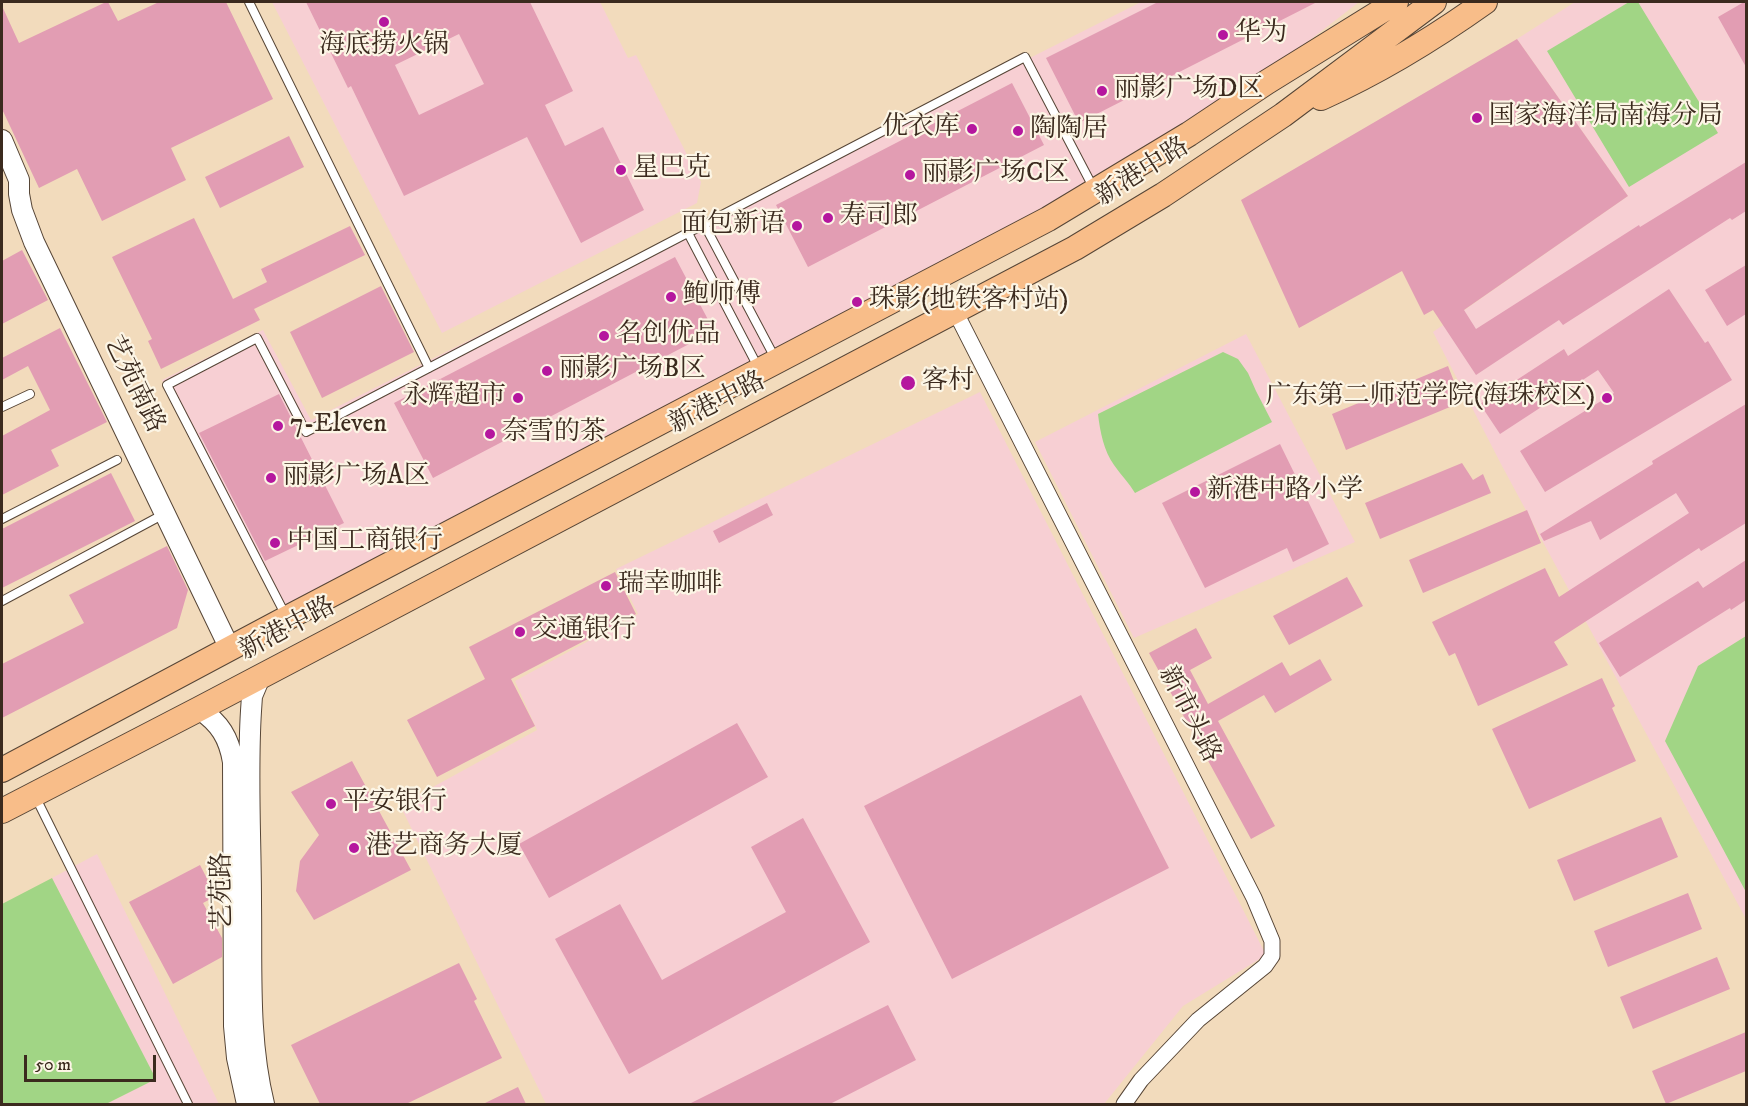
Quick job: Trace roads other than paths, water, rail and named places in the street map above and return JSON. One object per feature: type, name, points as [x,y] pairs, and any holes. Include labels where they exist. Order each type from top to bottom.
[{"type":"main road","points":[[1267,82],[1370,2]]},
{"type":"main road","name":"新港中路","points":[[2,770],[287,618],[1000,245],[1095,192],[1396,2]]},
{"type":"main road","name":"新港中路","points":[[2,811],[1040,267],[1173,189],[1283,115],[1434,2]]},
{"type":"main road","points":[[1283,115],[1384,67],[1485,2]]},
{"type":"street","name":"艺苑南路","points":[[2,140],[19,180],[22,210],[34,242],[230,649]]},
{"type":"street","name":"新市头路","points":[[955,311],[1254,898],[1272,941],[1272,956],[1265,966],[1198,1020],[1141,1080],[1124,1104]]},
{"type":"street","name":"艺苑路","points":[[260,677],[252,696],[250,822],[255,1057],[264,1104]]},
{"type":"street","name":"艺苑路","points":[[199,709],[210,717],[224,734],[230,746],[232,762],[234,1026],[237,1058],[247,1104]]},
{"type":"lane","points":[[249,2],[429,368]]},
{"type":"lane","points":[[287,618],[167,385],[257,338],[306,432],[1025,57],[1095,192]]},
{"type":"lane","points":[[704,224],[768,366]]},
{"type":"lane","points":[[688,233],[768,366]]},
{"type":"lane","points":[[2,407],[30,393]]},
{"type":"lane","points":[[2,519],[117,460]]},
{"type":"lane","points":[[2,601],[165,514]]},
{"type":"lane","points":[[33,794],[188,1104]]},
{"type":"place","name":"海底捞火锅","points":[[384,22]]},
{"type":"place","name":"华为","points":[[1223,35]]},
{"type":"place","name":"丽影广场D区","points":[[1102,91]]},
{"type":"place","name":"国家海洋局南海分局","points":[[1477,118]]},
{"type":"place","name":"优衣库","points":[[972,129]]},
{"type":"place","name":"陶陶居","points":[[1018,131]]},
{"type":"place","name":"星巴克","points":[[621,170]]},
{"type":"place","name":"丽影广场C区","points":[[910,175]]},
{"type":"place","name":"寿司郎","points":[[828,218]]},
{"type":"place","name":"面包新语","points":[[797,226]]},
{"type":"place","name":"鲍师傅","points":[[671,297]]},
{"type":"place","name":"珠影(地铁客村站)","points":[[857,302]]},
{"type":"place","name":"名创优品","points":[[604,336]]},
{"type":"place","name":"丽影广场B区","points":[[547,371]]},
{"type":"place","name":"客村","points":[[908,383]]},
{"type":"place","name":"永辉超市","points":[[518,398]]},
{"type":"place","name":"广东第二师范学院(海珠校区)","points":[[1607,398]]},
{"type":"place","name":"7-Eleven","points":[[278,426]]},
{"type":"place","name":"奈雪的茶","points":[[490,434]]},
{"type":"place","name":"丽影广场A区","points":[[271,478]]},
{"type":"place","name":"新港中路小学","points":[[1195,492]]},
{"type":"place","name":"中国工商银行","points":[[275,543]]},
{"type":"place","name":"瑞幸咖啡","points":[[606,586]]},
{"type":"place","name":"交通银行","points":[[520,632]]},
{"type":"place","name":"平安银行","points":[[331,804]]},
{"type":"place","name":"港艺商务大厦","points":[[354,848]]}]
